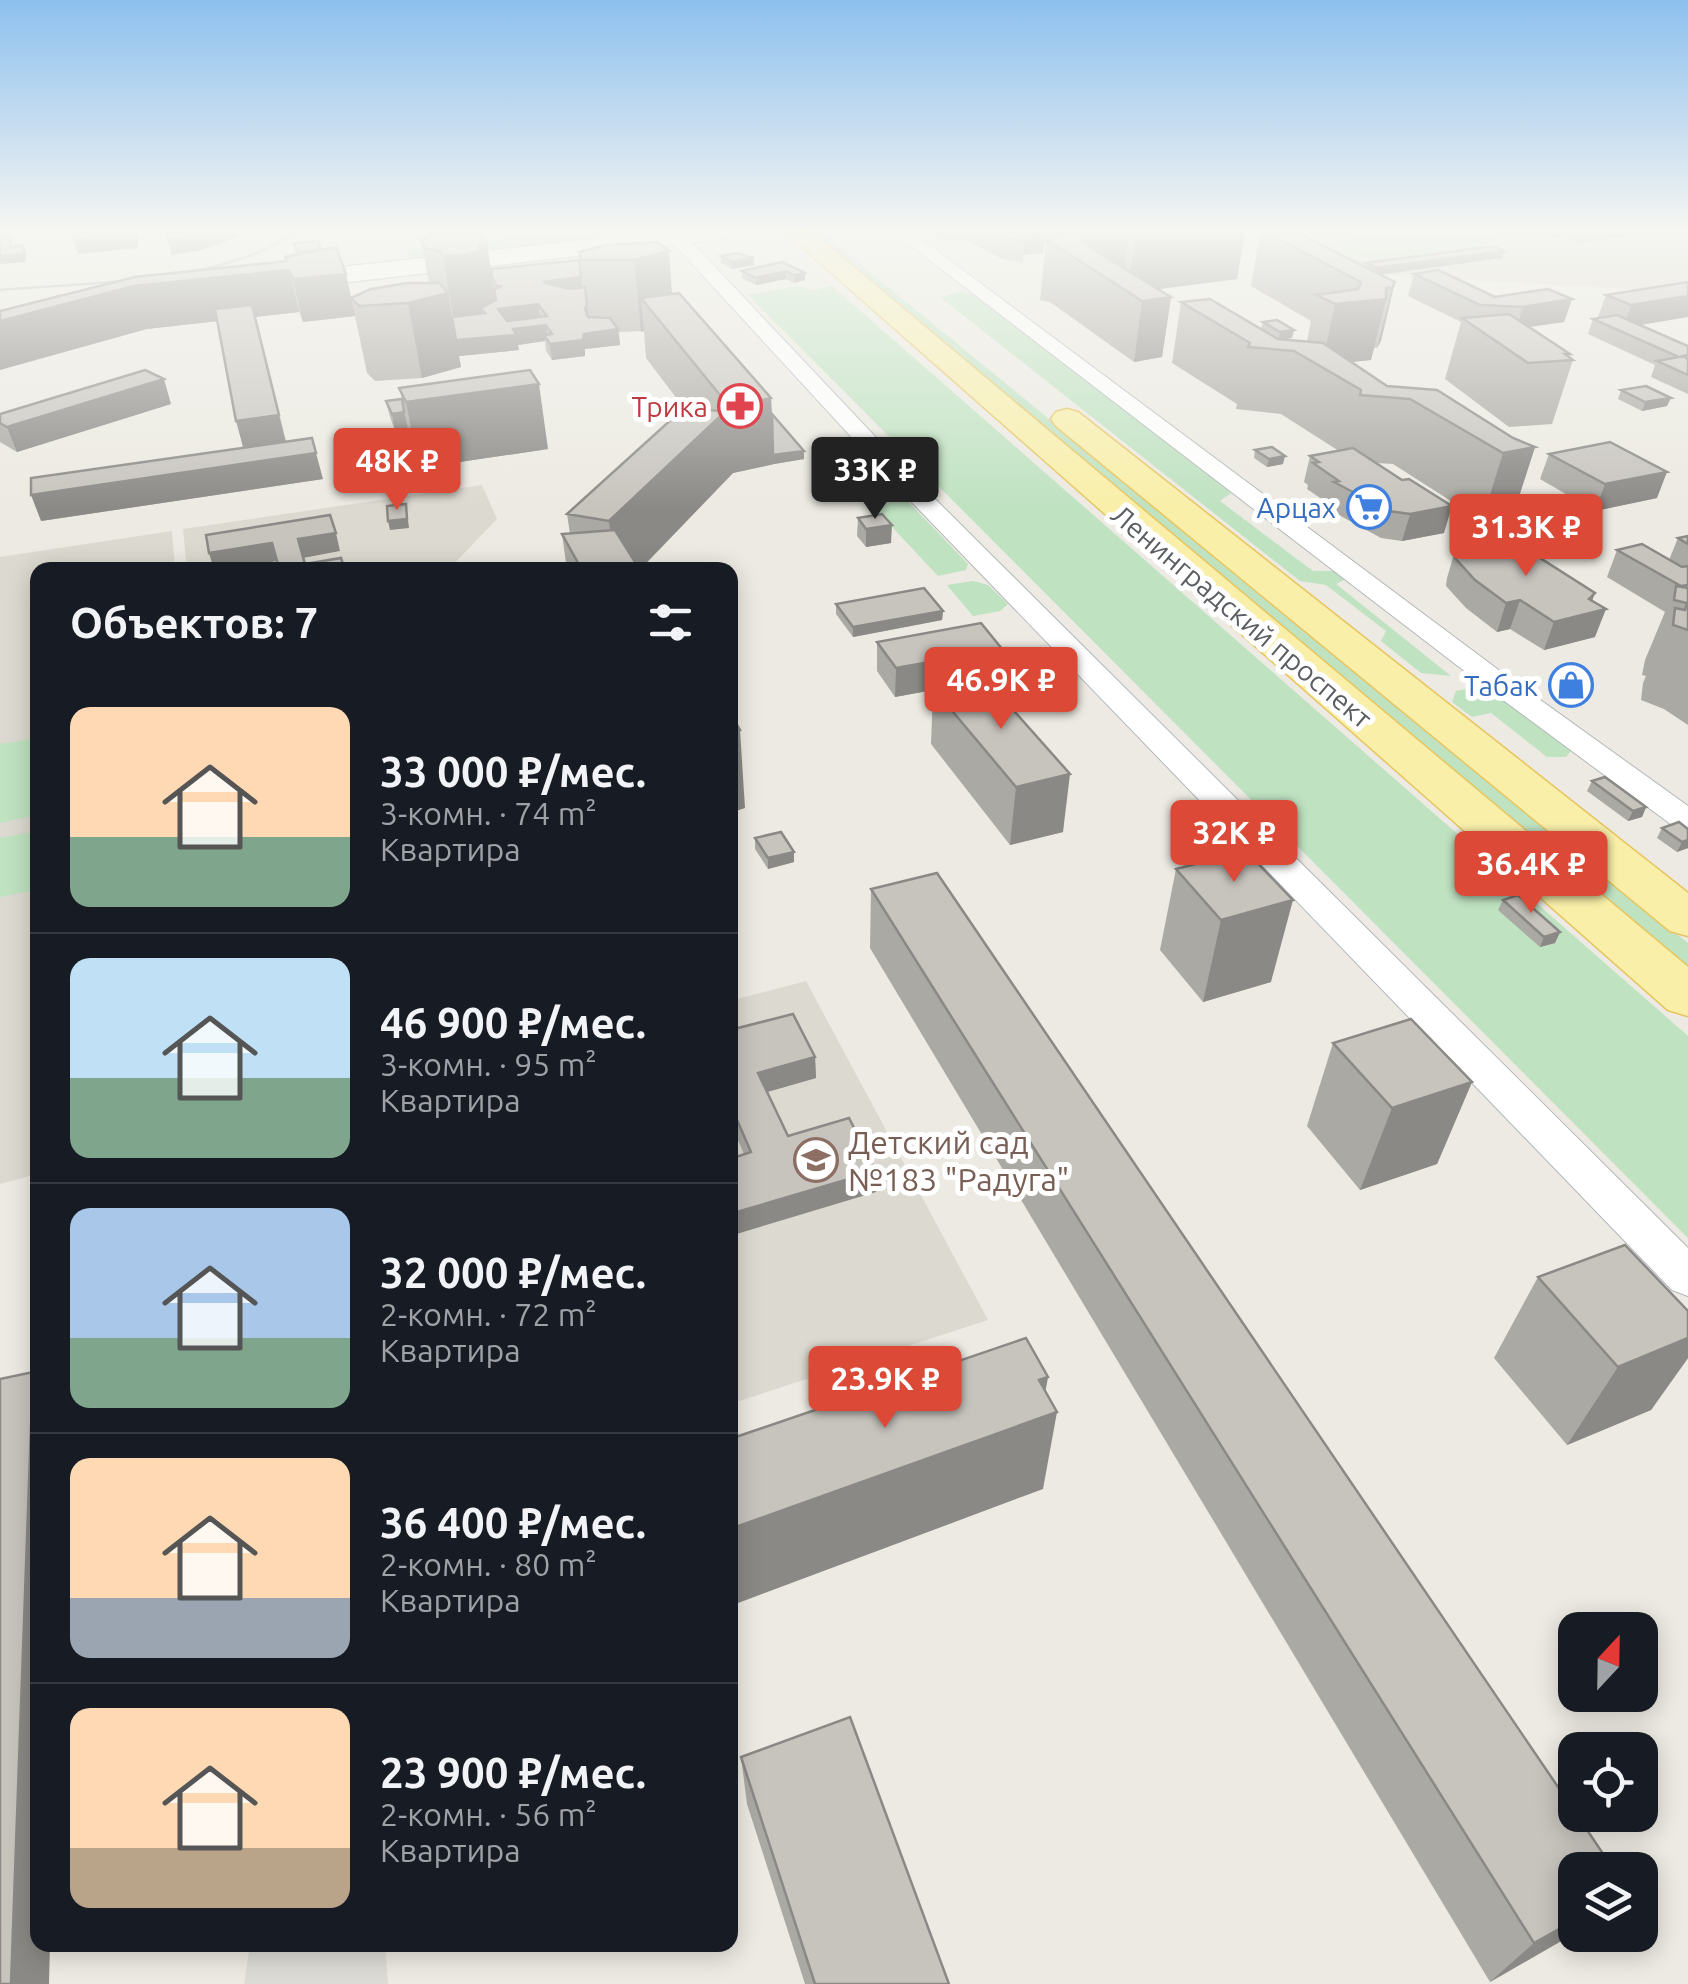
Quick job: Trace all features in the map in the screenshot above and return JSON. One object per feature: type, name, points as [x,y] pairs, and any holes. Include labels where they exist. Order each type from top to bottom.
[{"type":"main road","name":"Ленинградский проспект","points":[[905,325],[1688,997]]},
{"type":"main road","name":"Ленинградский проспект","points":[[949,325],[1688,919]]},
{"type":"street","points":[[758,325],[910,488],[1688,1276]]},
{"type":"street","points":[[1025,325],[1688,821]]},
{"type":"shaded area","points":[[482,485],[497,519],[456,562],[186,562],[183,529]]},
{"type":"shaded area","points":[[172,531],[174,562],[30,562],[30,1176],[0,1184],[0,557]]},
{"type":"shaded area","name":"Детский сад №183 \"Радуга\"","points":[[806,981],[988,1320],[738,1401],[738,999]]},
{"type":"shaded area","points":[[249,1952],[386,1952],[388,1984],[244,1984]]},
{"type":"green space","points":[[777,325],[876,325],[1688,1036],[1688,1238]]},
{"type":"green space","points":[[918,325],[934,325],[1688,943],[1688,971]]},
{"type":"green space","points":[[975,325],[1012,325],[1234,491],[1220,501],[1313,571],[1337,571],[1346,579],[1336,584],[1451,676],[1421,673],[1381,641],[1386,631],[1326,585],[1300,581]]},
{"type":"green space","points":[[872,464],[968,564],[966,570],[938,576],[836,467]]},
{"type":"green space","points":[[973,581],[988,585],[1008,604],[1000,611],[973,616],[947,585]]},
{"type":"green space","points":[[1477,687],[1497,692],[1573,749],[1566,757],[1547,757],[1491,713],[1472,717],[1452,702],[1456,691]]},
{"type":"green space","points":[[30,739],[30,817],[0,823],[0,744]]},
{"type":"green space","points":[[30,832],[30,891],[0,897],[0,838]]},
{"type":"building","points":[[218,325],[257,325],[279,415],[236,421]]},
{"type":"building","points":[[453,325],[615,325],[618,329],[584,334],[583,340],[550,344],[544,335],[552,334],[546,325],[513,329],[516,335],[456,340]]},
{"type":"building","points":[[663,325],[707,325],[771,398],[730,407],[609,521],[567,514],[685,407],[718,411],[728,405]]},
{"type":"building","points":[[1219,325],[1253,325],[1278,339],[1323,343],[1387,386],[1437,390],[1513,438],[1535,447],[1503,453],[1410,399],[1360,395],[1361,390],[1294,351],[1248,347],[1250,343]]},
{"type":"building","points":[[1267,325],[1285,325],[1294,330],[1280,332]]},
{"type":"building","points":[[1472,325],[1525,325],[1570,354],[1565,354],[1573,360],[1528,363]]},
{"type":"building","points":[[1606,325],[1639,325],[1688,346],[1688,355],[1683,356],[1688,359],[1688,375],[1657,361],[1679,357]]},
{"type":"building","points":[[145,370],[164,379],[7,427],[0,423],[0,414]]},
{"type":"building","points":[[530,370],[539,384],[406,402],[399,388]]},
{"type":"building","points":[[1646,386],[1671,398],[1645,402],[1621,390]]},
{"type":"building","points":[[402,399],[404,412],[392,414],[386,401]]},
{"type":"building","points":[[772,414],[804,451],[773,455]]},
{"type":"building","points":[[312,438],[316,453],[31,495],[31,478]]},
{"type":"building","points":[[1610,442],[1667,472],[1605,484],[1549,454]]},
{"type":"building","points":[[1272,447],[1285,456],[1269,459],[1255,450]]},
{"type":"building","points":[[1353,448],[1452,506],[1410,514],[1389,511],[1334,482],[1339,481],[1313,463],[1319,462],[1310,456]]},
{"type":"building","points":[[406,504],[407,519],[388,521],[387,506]]},
{"type":"building","points":[[882,514],[892,525],[866,529],[858,518]]},
{"type":"building","points":[[330,515],[336,533],[298,539],[304,562],[277,562],[272,543],[209,553],[206,535]]},
{"type":"building","points":[[615,530],[635,562],[578,562],[562,534]]},
{"type":"building","points":[[1507,537],[1595,593],[1589,599],[1606,609],[1554,622],[1520,600],[1506,603],[1475,580],[1455,558],[1455,551],[1462,546]]},
{"type":"building","points":[[1642,544],[1682,567],[1688,566],[1688,585],[1681,586],[1617,550]]},
{"type":"building","points":[[1676,586],[1688,588],[1688,630],[1673,625],[1675,608],[1685,610],[1687,603],[1674,600]]},
{"type":"building","points":[[924,588],[943,611],[853,627],[836,604]]},
{"type":"building","points":[[981,623],[1002,649],[896,668],[877,642]]},
{"type":"building","points":[[1577,668],[1591,678],[1572,682],[1558,673]]},
{"type":"building","points":[[984,677],[1070,774],[1016,787],[933,688]]},
{"type":"building","points":[[1605,777],[1646,807],[1633,811],[1592,781]]},
{"type":"building","points":[[1679,822],[1688,829],[1688,840],[1682,842],[1662,828]]},
{"type":"building","points":[[781,832],[794,852],[768,858],[755,838]]},
{"type":"building","points":[[1246,851],[1293,900],[1221,920],[1176,869]]},
{"type":"building","points":[[937,873],[1558,1787],[1558,1832],[1588,1832],[1602,1852],[1558,1852],[1558,1930],[1534,1943],[871,889]]},
{"type":"building","points":[[1518,895],[1560,932],[1544,937],[1503,900]]},
{"type":"building","points":[[793,1014],[815,1057],[758,1073],[788,1136],[849,1118],[876,1171],[738,1212],[738,1156],[751,1152],[738,1122],[738,1028]]},
{"type":"building","points":[[1411,1019],[1472,1082],[1392,1108],[1333,1043]]},
{"type":"building","points":[[1625,1245],[1688,1311],[1688,1338],[1618,1367],[1538,1277]]},
{"type":"building","points":[[1026,1338],[1048,1377],[1039,1380],[1057,1412],[738,1526],[738,1436]]},
{"type":"building","points":[[30,1373],[11,1984],[0,1984],[0,1379]]},
{"type":"building","points":[[850,1717],[949,1984],[815,1984],[741,1757]]},
{"type":"place","name":"Трика","points":[[740,406]]},
{"type":"place","name":"Арцах","points":[[1369,507]]},
{"type":"place","name":"Табак","points":[[1571,685]]},
{"type":"place","name":"Детский сад №183 \"Радуга\"","points":[[816,1160]]}]
